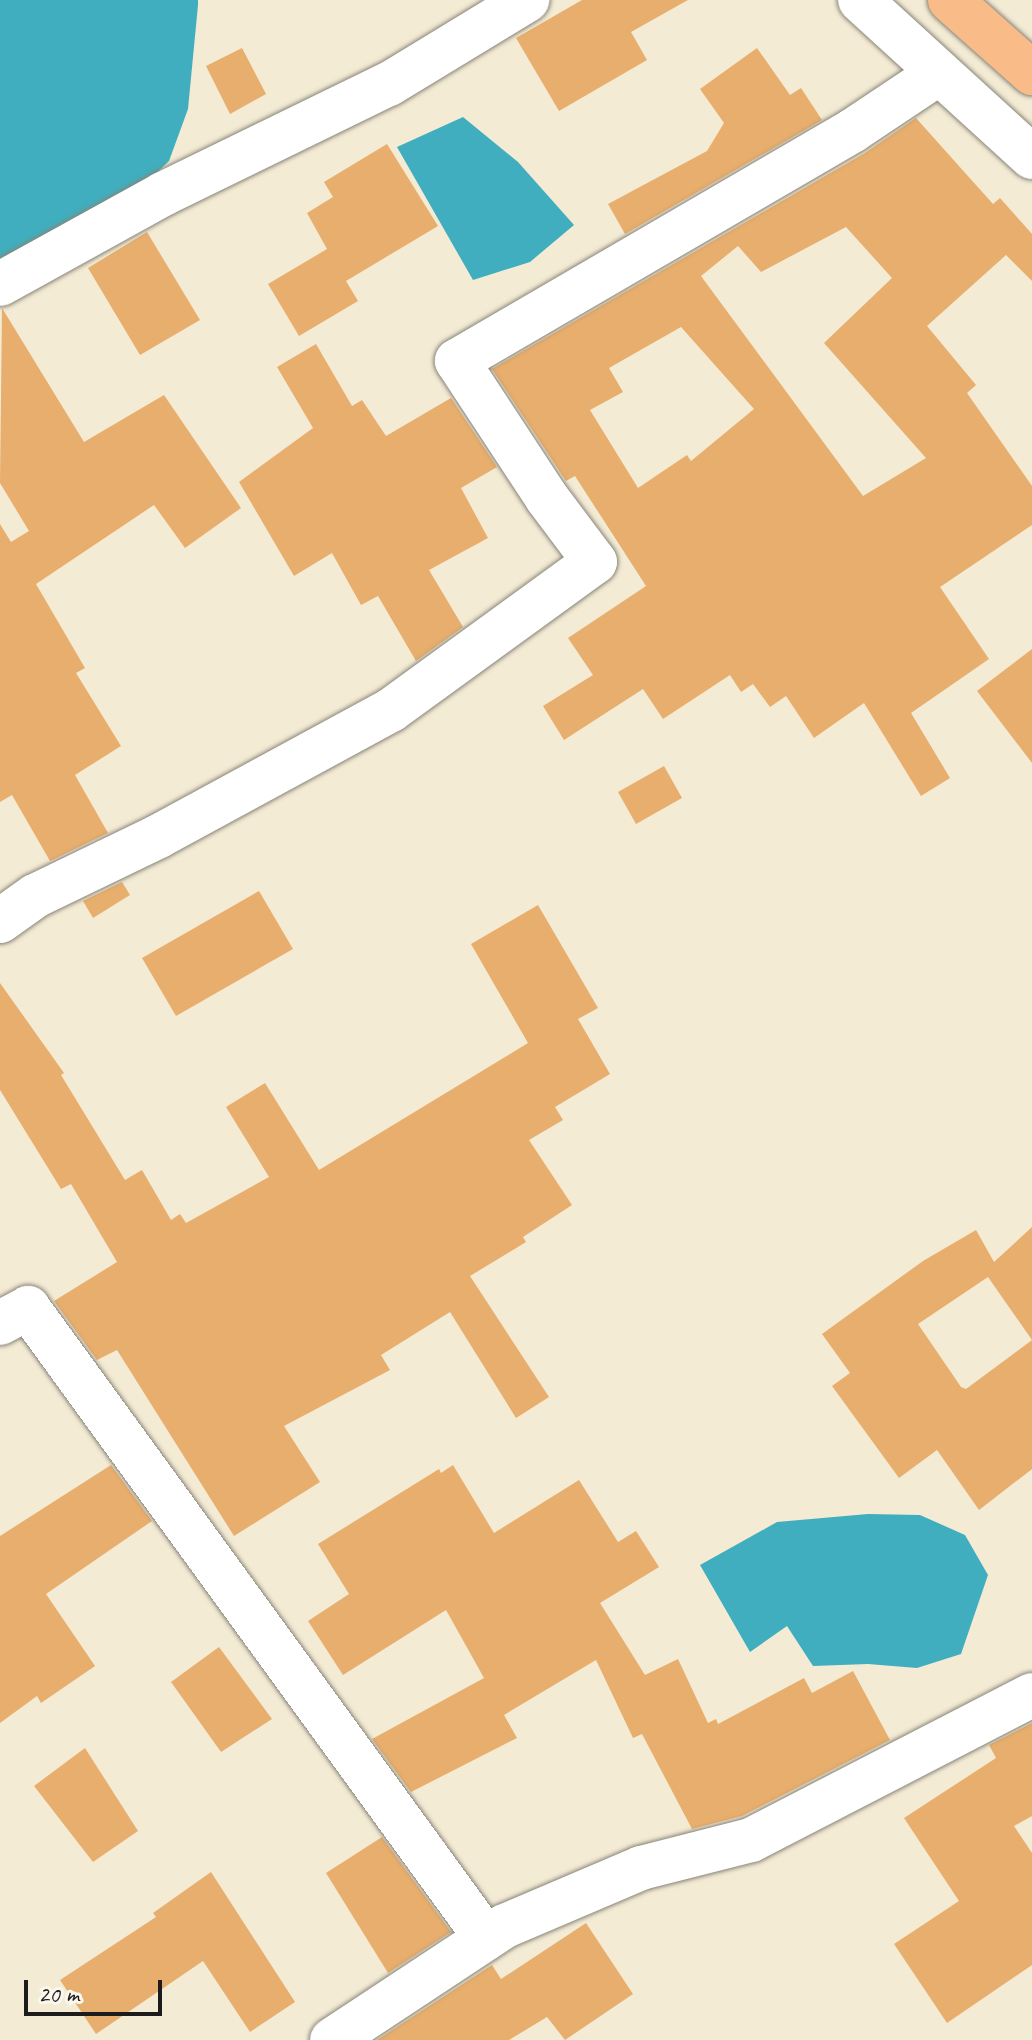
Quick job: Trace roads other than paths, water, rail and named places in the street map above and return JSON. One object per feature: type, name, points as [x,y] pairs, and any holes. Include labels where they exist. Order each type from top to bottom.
[{"type":"highway","points":[[950,0],[1032,73]]},
{"type":"street","points":[[0,284],[163,194],[389,84],[527,0]]},
{"type":"street","points":[[860,0],[1032,157]]},
{"type":"street","points":[[0,921],[35,896],[159,836],[391,710],[595,562],[547,498],[457,361],[852,131],[939,73]]},
{"type":"street","points":[[0,1323],[28,1308],[486,1938]]},
{"type":"street","points":[[332,2040],[505,1926],[641,1868],[751,1840],[1032,1695]]},
{"type":"water","points":[[0,0],[198,0],[198,5],[188,109],[169,161],[143,186],[0,270]]},
{"type":"water","points":[[463,117],[518,162],[574,225],[530,262],[473,280],[397,147]]},
{"type":"water","points":[[868,1514],[920,1515],[965,1535],[988,1575],[961,1654],[917,1668],[868,1664],[813,1666],[787,1626],[750,1652],[700,1565],[777,1522]]}]
